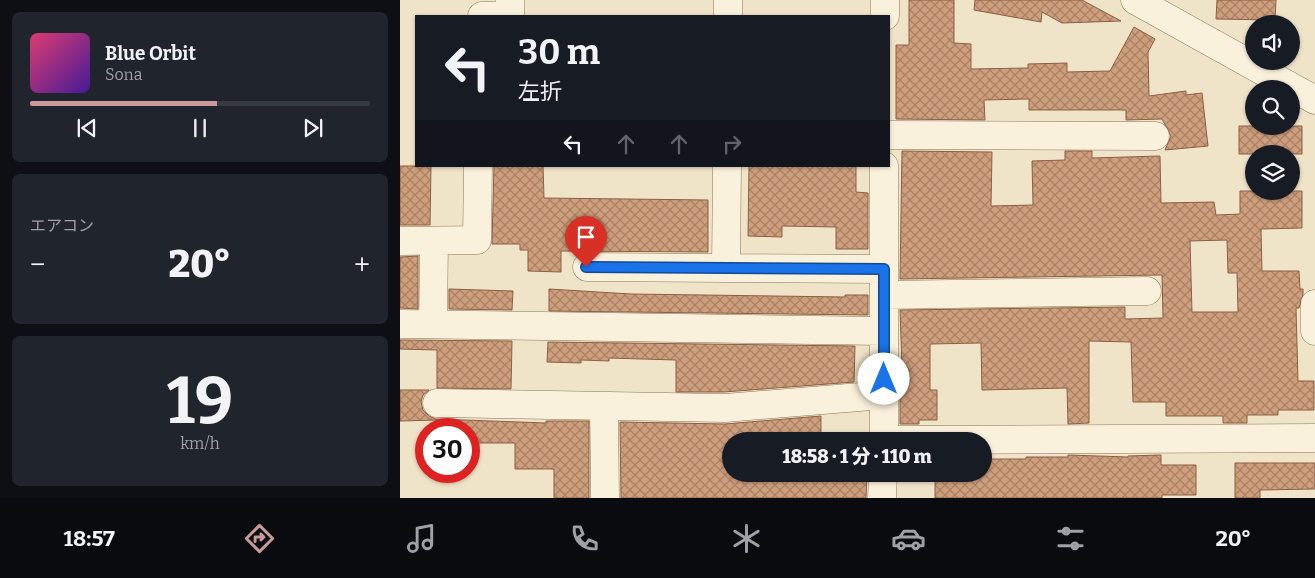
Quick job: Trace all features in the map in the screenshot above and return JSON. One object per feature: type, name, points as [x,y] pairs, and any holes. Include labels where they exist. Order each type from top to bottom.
[{"type":"street","points":[[510,0],[510,15]]},
{"type":"street","points":[[728,0],[728,15]]},
{"type":"street","points":[[885,0],[885,15]]},
{"type":"street","points":[[1135,0],[1315,100]]},
{"type":"street","points":[[890,135],[1155,136]]},
{"type":"street","points":[[400,241],[477,240],[478,167]]},
{"type":"street","points":[[726,268],[727,167]]},
{"type":"street","points":[[884,167],[884,432]]},
{"type":"street","points":[[433,324],[434,241]]},
{"type":"street","points":[[586,267],[726,268],[884,282],[1147,291]]},
{"type":"street","points":[[1315,304],[1315,331]]},
{"type":"street","points":[[400,324],[884,331]]},
{"type":"street","points":[[437,403],[725,408],[884,395]]},
{"type":"street","points":[[604,406],[605,498]]},
{"type":"street","points":[[992,440],[1315,438]]},
{"type":"street","points":[[882,498],[883,482]]},
{"type":"building","points":[[909,0],[954,0],[954,43],[971,44],[971,69],[1028,68],[1028,64],[1067,63],[1067,72],[1110,71],[1134,27],[1155,39],[1148,52],[1149,96],[1186,91],[1186,95],[1202,93],[1208,146],[1165,150],[1171,136],[1162,119],[1126,120],[1126,110],[1029,110],[1029,99],[984,100],[985,120],[896,119],[896,45],[909,45]]},
{"type":"building","points":[[975,0],[1082,0],[1121,21],[1062,23],[1042,12],[1041,22],[974,10]]},
{"type":"building","points":[[1217,0],[1276,0],[1275,15],[1245,15],[1245,19],[1216,19]]},
{"type":"building","points":[[1239,126],[1245,126],[1245,135],[1300,135],[1300,126],[1302,126],[1302,154],[1300,154],[1300,145],[1245,145],[1245,154],[1239,154]]},
{"type":"building","points":[[902,151],[992,152],[991,206],[1033,205],[1032,161],[1065,160],[1065,151],[1092,151],[1092,158],[1160,156],[1161,203],[1214,202],[1216,215],[1240,214],[1240,191],[1245,191],[1245,200],[1300,200],[1300,191],[1302,191],[1302,228],[1261,229],[1262,271],[1299,271],[1300,289],[1303,289],[1303,294],[1299,308],[1296,308],[1298,381],[1314,381],[1314,410],[1278,410],[1278,415],[1247,415],[1247,423],[1223,423],[1223,416],[1166,416],[1166,402],[1133,402],[1131,342],[1089,341],[1089,423],[1068,424],[1067,388],[982,390],[981,343],[930,344],[930,390],[937,390],[937,420],[919,420],[919,424],[900,424],[900,367],[902,367],[900,310],[1125,307],[1125,319],[1163,318],[1162,275],[900,279]],"holes":[[[1227,240],[1228,273],[1237,273],[1238,312],[1192,312],[1190,241]]]},
{"type":"building","points":[[400,166],[431,167],[430,225],[400,225]]},
{"type":"building","points":[[494,167],[543,167],[544,198],[708,200],[708,252],[561,251],[561,272],[528,271],[528,250],[520,250],[520,244],[492,244]]},
{"type":"building","points":[[749,167],[856,167],[856,192],[868,193],[868,249],[836,249],[836,227],[782,226],[782,237],[748,236]]},
{"type":"building","points":[[418,256],[418,309],[400,308],[400,257]]},
{"type":"building","points":[[449,289],[513,291],[512,310],[449,309]]},
{"type":"building","points":[[549,289],[631,294],[845,297],[845,295],[868,295],[868,315],[549,311]]},
{"type":"building","points":[[400,340],[512,341],[511,389],[437,388],[437,350],[400,349]]},
{"type":"building","points":[[548,342],[855,346],[854,382],[724,392],[676,392],[676,360],[609,358],[609,361],[581,360],[581,363],[547,362]]},
{"type":"building","points":[[400,390],[429,390],[423,395],[421,402],[423,410],[434,418],[415,418],[415,421],[400,421]]},
{"type":"building","points":[[821,416],[821,432],[722,432],[722,482],[867,482],[866,498],[621,498],[620,422],[725,424]]},
{"type":"building","points":[[480,421],[546,423],[546,421],[589,421],[589,498],[554,498],[554,469],[515,469],[515,443],[480,443]]},
{"type":"building","points":[[1068,455],[1128,457],[1161,455],[1161,465],[1196,465],[1196,495],[1162,495],[1162,498],[935,498],[935,482],[992,482],[992,459],[1068,457]]},
{"type":"building","points":[[1235,463],[1315,463],[1315,489],[1260,490],[1260,498],[1235,498]]},
{"type":"route","points":[[586,267],[884,269],[884,379]]}]
